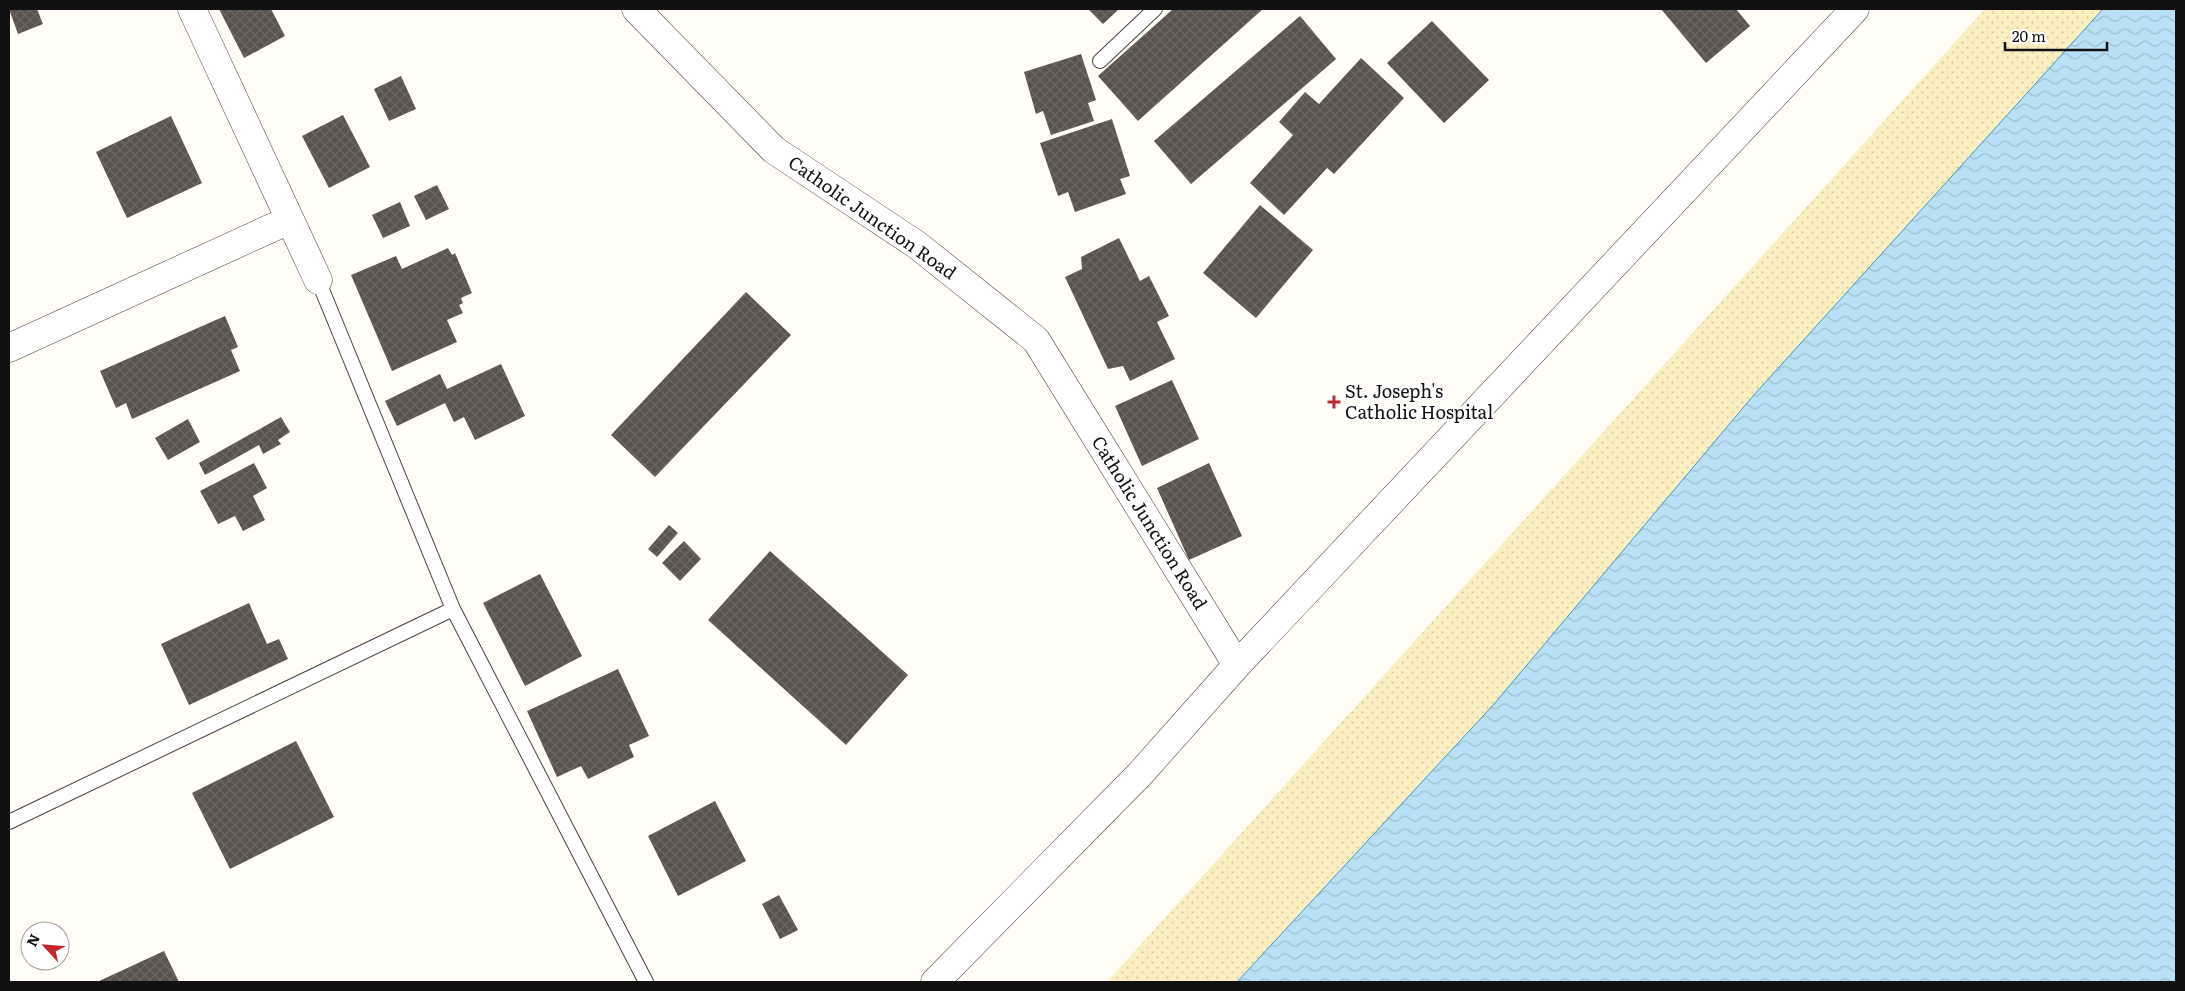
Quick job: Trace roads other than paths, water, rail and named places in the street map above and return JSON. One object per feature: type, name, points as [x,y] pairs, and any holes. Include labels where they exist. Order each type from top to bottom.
[{"type":"street","points":[[192,9],[318,280]]},
{"type":"street","name":"Catholic Junction Road","points":[[636,9],[774,150],[917,245],[1036,340],[1237,665]]},
{"type":"street","points":[[935,982],[1140,774],[1237,665],[1855,9]]},
{"type":"street","points":[[9,348],[290,220]]},
{"type":"lane","points":[[1100,61],[1155,9]]},
{"type":"lane","points":[[318,280],[453,609],[646,982]]},
{"type":"lane","points":[[9,822],[453,609]]},
{"type":"water","points":[[2103,9],[2176,9],[2176,982],[1237,982],[1495,703],[1753,396]]},
{"type":"place","name":"St. Joseph's Catholic Hospital","points":[[1334,402]]}]
